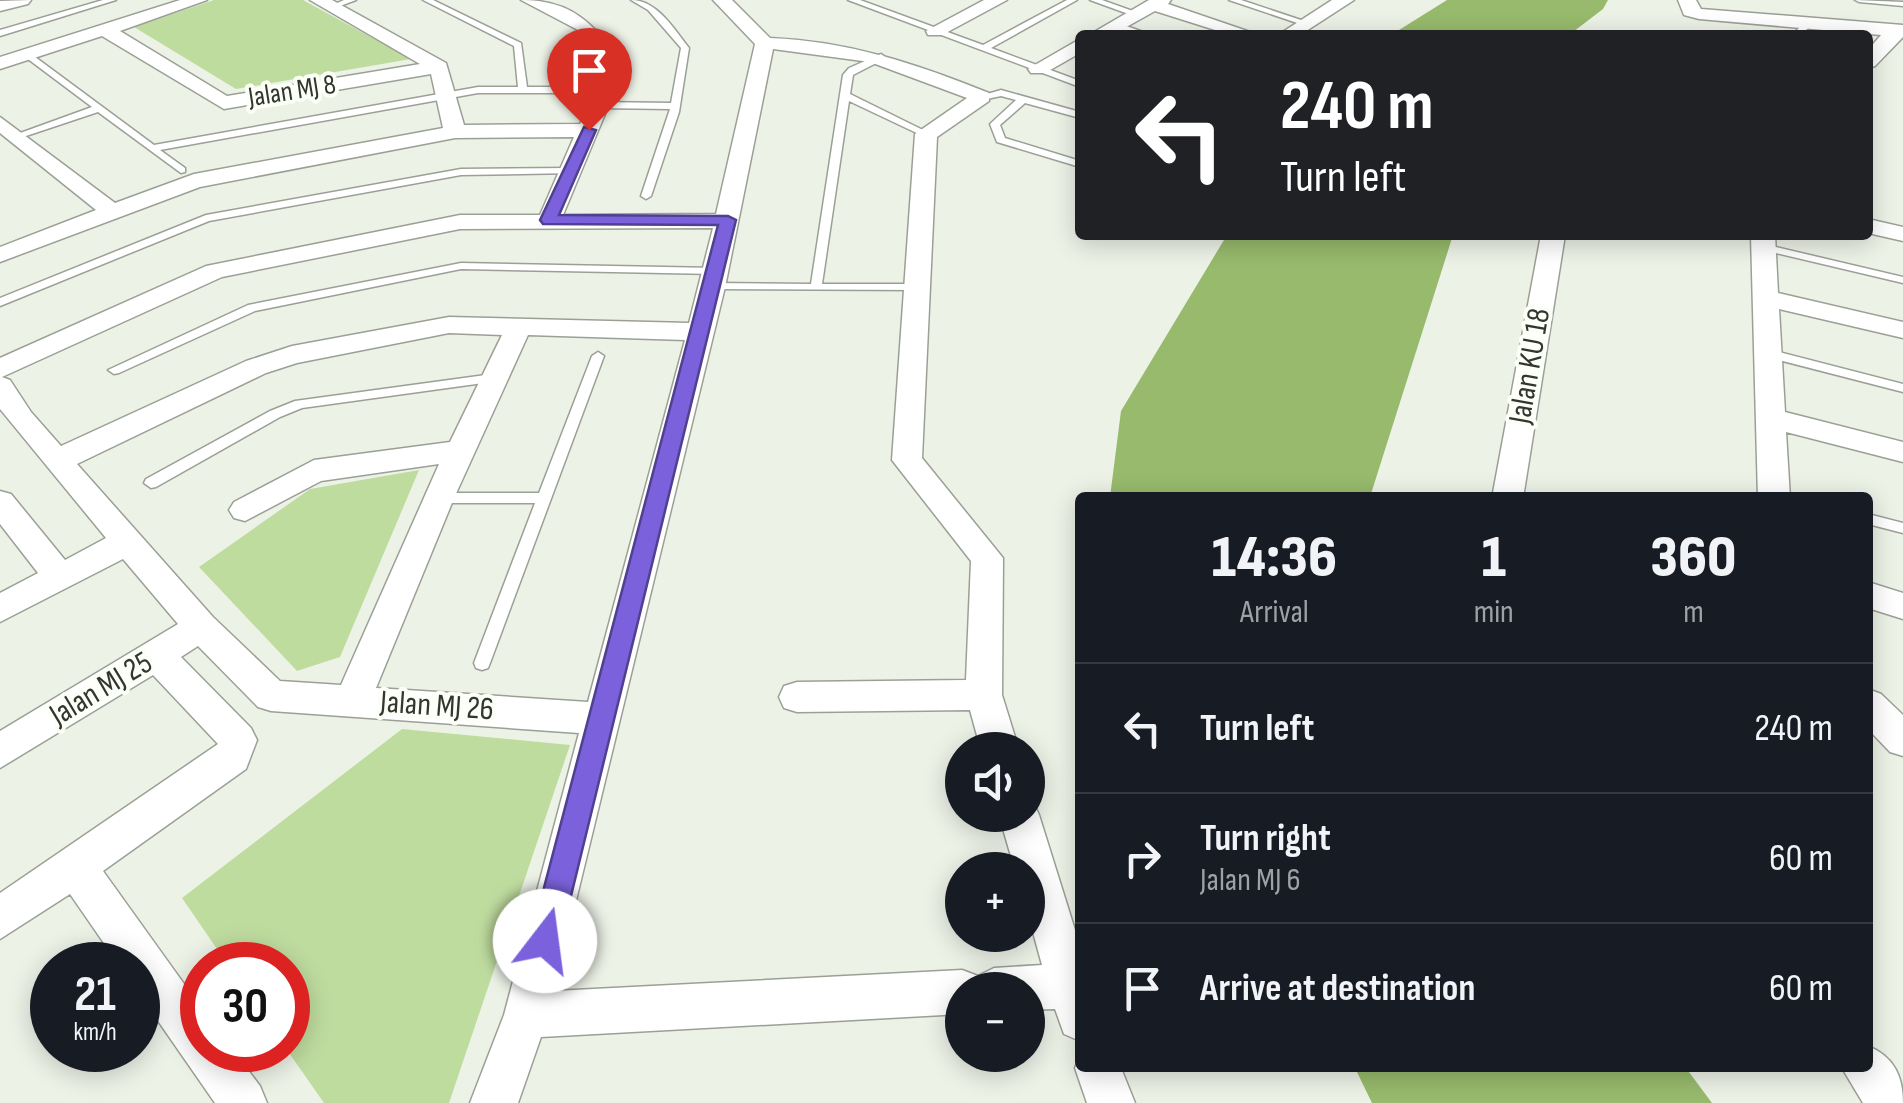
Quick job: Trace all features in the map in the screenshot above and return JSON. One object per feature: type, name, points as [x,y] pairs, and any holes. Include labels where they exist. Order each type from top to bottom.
[{"type":"street","points":[[0,6],[22,0]]},
{"type":"street","points":[[0,62],[198,0]]},
{"type":"street","points":[[530,0],[584,26],[611,62],[602,98],[549,220]]},
{"type":"street","points":[[722,0],[765,43],[826,45],[881,56],[982,97]]},
{"type":"street","points":[[954,0],[979,9]]},
{"type":"street","points":[[881,56],[998,0]]},
{"type":"street","points":[[1297,30],[1340,1]]},
{"type":"street","points":[[325,3],[438,67],[454,132]]},
{"type":"street","points":[[1106,30],[1150,6],[1233,30]]},
{"type":"street","points":[[1693,7],[1802,29],[1850,30]]},
{"type":"street","name":"Jalan MJ 8","points":[[105,30],[224,103],[438,67]]},
{"type":"street","points":[[1873,30],[1899,31]]},
{"type":"street","points":[[1873,57],[1899,31]]},
{"type":"street","points":[[494,1103],[526,1015],[603,719],[714,279],[765,43]]},
{"type":"street","points":[[1038,69],[1075,48]]},
{"type":"street","points":[[982,97],[926,134],[907,460],[987,558],[984,696],[995,732]]},
{"type":"street","points":[[8,129],[110,210]]},
{"type":"street","points":[[0,255],[194,181],[454,132],[589,130]]},
{"type":"street","points":[[0,368],[215,272],[460,222],[728,220]]},
{"type":"street","points":[[1873,227],[1903,234]]},
{"type":"street","name":"Jalan KU 18","points":[[1508,492],[1552,240]]},
{"type":"street","points":[[1763,241],[1766,354],[1779,492]]},
{"type":"street","points":[[1766,298],[1903,330]]},
{"type":"street","points":[[56,460],[256,366],[292,355],[449,325],[700,332]]},
{"type":"street","points":[[353,700],[438,498],[520,326]]},
{"type":"street","points":[[0,386],[21,419],[201,627]]},
{"type":"street","points":[[1770,418],[1903,452]]},
{"type":"street","points":[[245,510],[314,472],[460,451]]},
{"type":"street","points":[[0,502],[59,576]]},
{"type":"street","points":[[0,609],[128,541]]},
{"type":"street","points":[[1873,597],[1903,606]]},
{"type":"street","name":"Jalan MJ 26","points":[[201,627],[271,696],[603,719]]},
{"type":"street","name":"Jalan MJ 25","points":[[0,750],[201,627]]},
{"type":"street","points":[[0,918],[233,757],[238,740],[157,655]]},
{"type":"street","points":[[797,697],[984,696]]},
{"type":"street","points":[[1873,710],[1903,740]]},
{"type":"street","points":[[1024,832],[1074,1002],[1045,998]]},
{"type":"street","points":[[74,866],[180,1014]]},
{"type":"street","points":[[526,1015],[945,993]]},
{"type":"street","points":[[221,1072],[242,1103]]},
{"type":"street","points":[[1099,1072],[1111,1103]]},
{"type":"street","points":[[1868,1072],[1894,1103]]},
{"type":"lane","points":[[0,34],[112,0]]},
{"type":"lane","points":[[325,3],[352,0]]},
{"type":"lane","points":[[427,0],[518,45],[523,90]]},
{"type":"lane","points":[[635,0],[651,8],[685,48],[674,106],[646,196]]},
{"type":"lane","points":[[852,0],[926,35],[983,48],[1075,82]]},
{"type":"lane","points":[[983,48],[1073,0]]},
{"type":"lane","points":[[1094,0],[1150,6]]},
{"type":"lane","points":[[1233,0],[1309,24]]},
{"type":"lane","points":[[1860,0],[1903,4]]},
{"type":"lane","points":[[27,54],[181,170]]},
{"type":"lane","points":[[816,287],[844,94],[852,70],[881,56]]},
{"type":"lane","points":[[152,148],[478,90],[523,90],[674,106]]},
{"type":"lane","points":[[844,94],[926,134]]},
{"type":"lane","points":[[982,97],[1001,94],[1075,113]]},
{"type":"lane","points":[[1023,100],[995,124],[1001,140],[1075,162]]},
{"type":"lane","points":[[8,129],[99,108]]},
{"type":"lane","points":[[0,302],[206,218],[461,172],[570,171]]},
{"type":"lane","points":[[1763,241],[1903,280]]},
{"type":"lane","points":[[114,370],[252,308],[461,266],[816,287],[915,288]]},
{"type":"lane","points":[[1766,354],[1903,388]]},
{"type":"lane","points":[[482,663],[598,356]]},
{"type":"lane","points":[[152,483],[274,414],[300,404],[492,378]]},
{"type":"lane","points":[[438,498],[543,498]]},
{"type":"lane","points":[[1873,520],[1903,528]]},
{"type":"shaded area","points":[[214,0],[303,0],[411,59],[236,89],[134,27]]},
{"type":"shaded area","points":[[1447,0],[1608,0],[1603,9],[1576,30],[1399,30]]},
{"type":"shaded area","points":[[1224,240],[1451,240],[1372,492],[1111,492],[1121,411]]},
{"type":"shaded area","points":[[419,470],[340,657],[297,671],[199,567],[310,489]]},
{"type":"shaded area","points":[[402,729],[570,745],[449,1103],[324,1103],[302,1072],[310,1072],[310,942],[212,942],[182,898]]},
{"type":"shaded area","points":[[1357,1072],[1689,1072],[1712,1103],[1372,1103]]},
{"type":"route","points":[[545,941],[728,220],[549,220],[589,130]]}]
